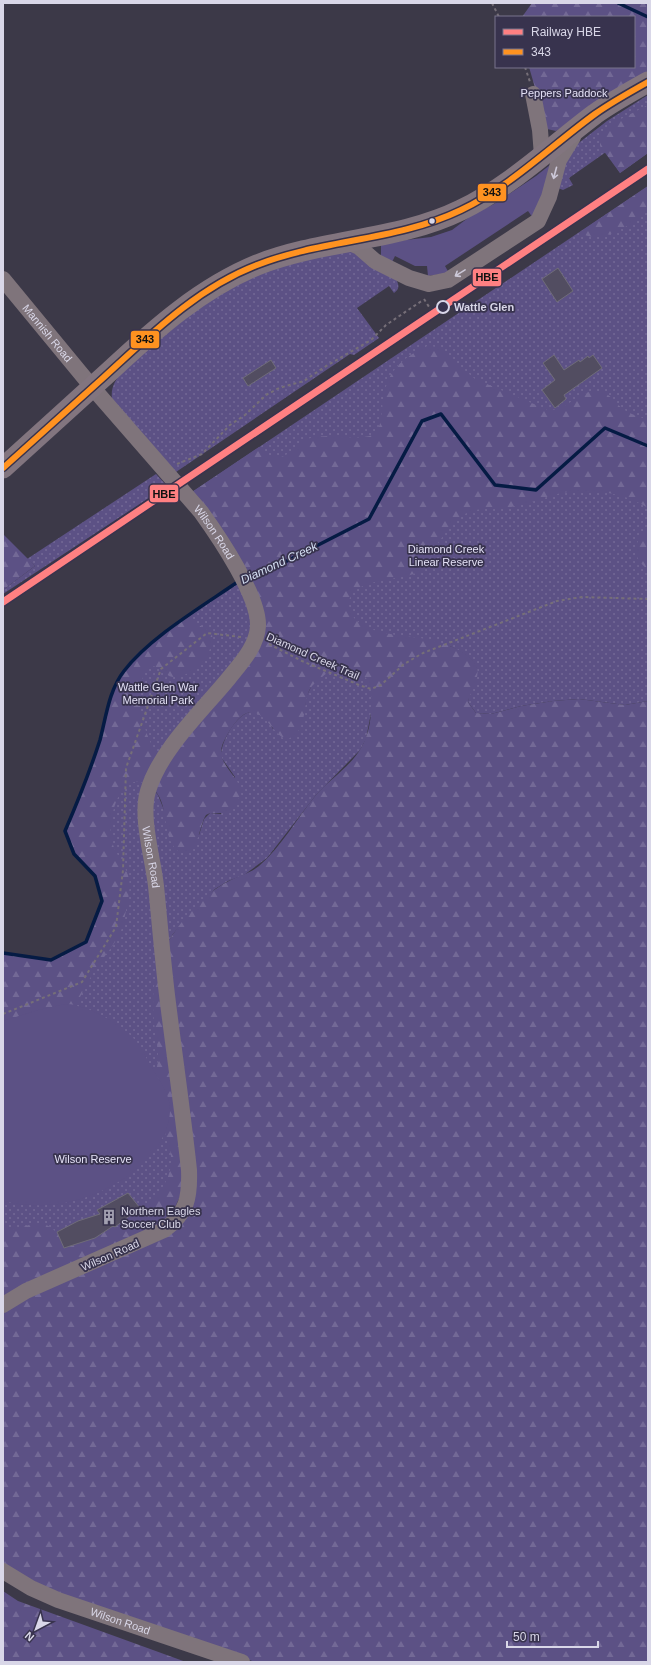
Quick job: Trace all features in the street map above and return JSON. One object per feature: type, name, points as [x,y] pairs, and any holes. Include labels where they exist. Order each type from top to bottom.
[{"type":"main road","points":[[3,468],[176,313],[210,288],[265,262],[313,248],[377,235],[438,220],[462,210],[516,177],[579,127],[620,98],[648,82]]},
{"type":"street","points":[[533,94],[540,130],[542,156]]},
{"type":"street","points":[[345,241],[359,247],[372,259],[384,266],[421,282],[432,284],[442,282],[463,272],[538,221],[545,208],[560,155],[579,127]]},
{"type":"street","points":[[377,235],[376,257],[384,266]]},
{"type":"street","name":"Mannish Road","points":[[3,279],[92,387]]},
{"type":"street","name":"Wilson Road","points":[[3,1305],[26,1292],[164,1230],[181,1214],[186,1205],[189,1194],[189,1170],[167,995],[156,885],[146,826],[145,801],[153,778],[165,756],[239,665],[255,639],[258,625],[257,614],[251,595],[224,547],[200,512],[92,387]]},
{"type":"street","name":"Wilson Road","points":[[3,1571],[31,1588],[58,1600],[242,1662]]},
{"type":"path","points":[[492,3],[498,16]]},
{"type":"path","points":[[166,472],[176,464],[193,459],[202,454],[230,425],[266,395],[279,388],[304,382],[323,368],[371,340],[386,326],[423,300]]},
{"type":"path","name":"Diamond Creek Trail","points":[[3,1014],[82,982],[116,927],[123,870],[126,768],[161,669],[207,633],[255,639],[302,661],[371,688],[381,685],[404,664],[423,653],[557,601],[582,597],[648,599]]},
{"type":"green space","name":"Peppers Paddock","points":[[532,3],[648,3],[648,72],[556,131],[547,129],[529,68],[635,68],[635,16],[523,16]]},
{"type":"green space","points":[[648,95],[648,153],[620,173],[606,152],[569,178],[573,185],[563,190],[558,188],[567,152],[607,121]]},
{"type":"green space","points":[[648,105],[648,153],[620,173],[600,146],[600,138],[617,121]]},
{"type":"green space","points":[[555,161],[533,218],[528,211],[445,266],[449,273],[428,276],[427,266],[415,266],[395,256],[391,264],[381,257],[381,243],[431,237],[452,230],[472,215],[494,204],[536,176]]},
{"type":"green space","name":"Diamond Creek Linear Reserve","points":[[648,186],[648,701],[625,705],[579,699],[521,706],[491,714],[476,713],[468,702],[476,678],[476,667],[469,658],[450,646],[371,713],[366,739],[360,750],[316,795],[267,858],[244,875],[228,881],[215,889],[196,907],[173,934],[166,945],[151,824],[153,789],[158,795],[164,810],[199,835],[204,819],[210,813],[221,814],[235,777],[221,757],[223,745],[234,724],[244,714],[258,712],[264,716],[273,729],[305,706],[306,697],[311,687],[263,631],[192,492]]},
{"type":"green space","points":[[648,186],[648,211],[633,222],[615,232],[596,237],[588,236],[580,232]]},
{"type":"green space","points":[[350,250],[396,279],[398,283],[398,288],[394,293],[389,286],[357,308],[379,338],[354,355],[350,354],[176,472],[112,399],[112,391],[117,378],[174,327],[225,290],[240,282],[270,270]]},
{"type":"green space","points":[[427,346],[437,347],[475,379],[548,410],[556,409],[582,395],[596,391],[607,394],[626,411],[648,420],[648,508],[628,498],[617,495],[594,491],[583,491],[561,493],[511,507],[479,509],[467,513],[454,523],[437,544],[428,562],[421,570],[411,575],[378,581],[357,589],[351,596],[349,605],[352,615],[359,622],[369,628],[380,632],[437,642],[454,647],[468,656],[476,664],[478,672],[468,702],[476,713],[491,714],[521,706],[579,699],[625,705],[648,701],[648,1662],[255,1662],[51,1590],[3,1565],[3,1311],[185,1216],[166,945],[185,918],[209,894],[218,887],[259,866],[275,850],[316,795],[357,755],[366,739],[370,724],[371,696],[368,680],[359,674],[340,670],[331,671],[324,675],[310,689],[307,696],[302,723],[295,735],[290,738],[283,738],[263,717],[255,713],[246,713],[236,722],[224,741],[221,751],[223,761],[239,785],[240,793],[237,802],[226,813],[210,813],[206,815],[195,845],[186,852],[179,852],[173,845],[169,837],[161,802],[151,787],[141,782],[132,783],[124,788],[114,807],[111,837],[112,843],[129,879],[129,894],[124,921],[116,941],[92,974],[76,1005],[65,1004],[3,1021],[3,953],[51,960],[86,942],[102,901],[95,876],[74,854],[65,831],[93,763],[114,689],[128,664],[143,649],[187,617],[193,622],[207,629],[212,635],[210,649],[206,656],[187,674],[173,677],[167,675],[155,666],[152,666],[145,673],[141,683],[141,710],[148,737],[160,756],[263,631],[192,492],[259,447],[265,454],[278,458],[288,454],[310,438],[322,436],[366,437],[373,435],[378,430],[380,424],[384,397],[389,378],[394,370],[407,357]]},
{"type":"green space","points":[[156,474],[167,486],[3,594],[3,590],[35,566],[27,559]]},
{"type":"green space","points":[[648,525],[648,570],[638,559],[636,548],[640,537]]},
{"type":"green space","points":[[3,534],[35,566],[3,590]]},
{"type":"green space","name":"Wilson Reserve","points":[[239,581],[251,617],[251,637],[148,777],[184,1159],[158,1228],[3,1263],[3,953],[51,960],[86,942],[102,901],[95,876],[74,854],[65,831],[85,786],[100,738],[109,701],[123,672],[144,648]]},
{"type":"green space","points":[[159,963],[185,1186],[169,1220],[3,1299],[3,1228],[16,1229],[35,1224],[49,1226],[56,1232],[65,1248],[95,1238],[113,1226],[115,1227],[153,1198],[166,1180],[170,1169],[171,1157],[165,1132],[167,1100],[163,1088],[155,1073],[158,1054],[153,999],[155,977]]},
{"type":"green space","points":[[65,1004],[82,1007],[99,1014],[123,1029],[134,1039],[141,1048],[168,1096],[170,1112],[166,1129],[158,1145],[147,1159],[134,1171],[102,1191],[69,1202],[53,1205],[28,1205],[3,1201],[3,1021],[38,1010]]},
{"type":"green space","points":[[3,1591],[18,1601],[186,1662],[3,1662]]},
{"type":"building","points":[[558,268],[573,291],[557,302],[542,279]]},
{"type":"building","points":[[554,355],[564,370],[579,360],[580,362],[588,356],[589,358],[593,355],[602,368],[564,395],[566,399],[555,408],[542,390],[555,380],[543,363]]},
{"type":"building","points":[[271,360],[276,368],[248,386],[243,378]]},
{"type":"building","name":"Northern Eagles Soccer Club","points":[[128,1193],[140,1208],[115,1227],[113,1226],[95,1238],[64,1248],[57,1232],[78,1221],[100,1214],[97,1210]]},
{"type":"waterway","points":[[618,3],[648,17]]},
{"type":"waterway","name":"Diamond Creek","points":[[246,577],[283,563],[369,519],[422,421],[441,414],[495,485],[536,490],[605,428],[648,446]]},
{"type":"waterway","name":"Diamond Creek","points":[[3,953],[51,960],[86,942],[102,901],[95,876],[74,854],[65,831],[84,786],[96,752],[111,695],[124,671],[148,646],[162,634],[239,581]]},
{"type":"rail line","name":"HBE","points":[[3,602],[648,169]]},
{"type":"transit line","name":"343","points":[[3,468],[157,329],[214,286],[257,265],[282,256],[411,228],[437,220],[461,210],[514,178],[601,110],[648,82]]},
{"type":"place","name":"Wattle Glen","points":[[443,307]]},
{"type":"place","name":"Northern Eagles Soccer Club","points":[[109,1217]]},
{"type":"park label","name":"Wattle Glen War Memorial Park","points":[[158,693]]}]
